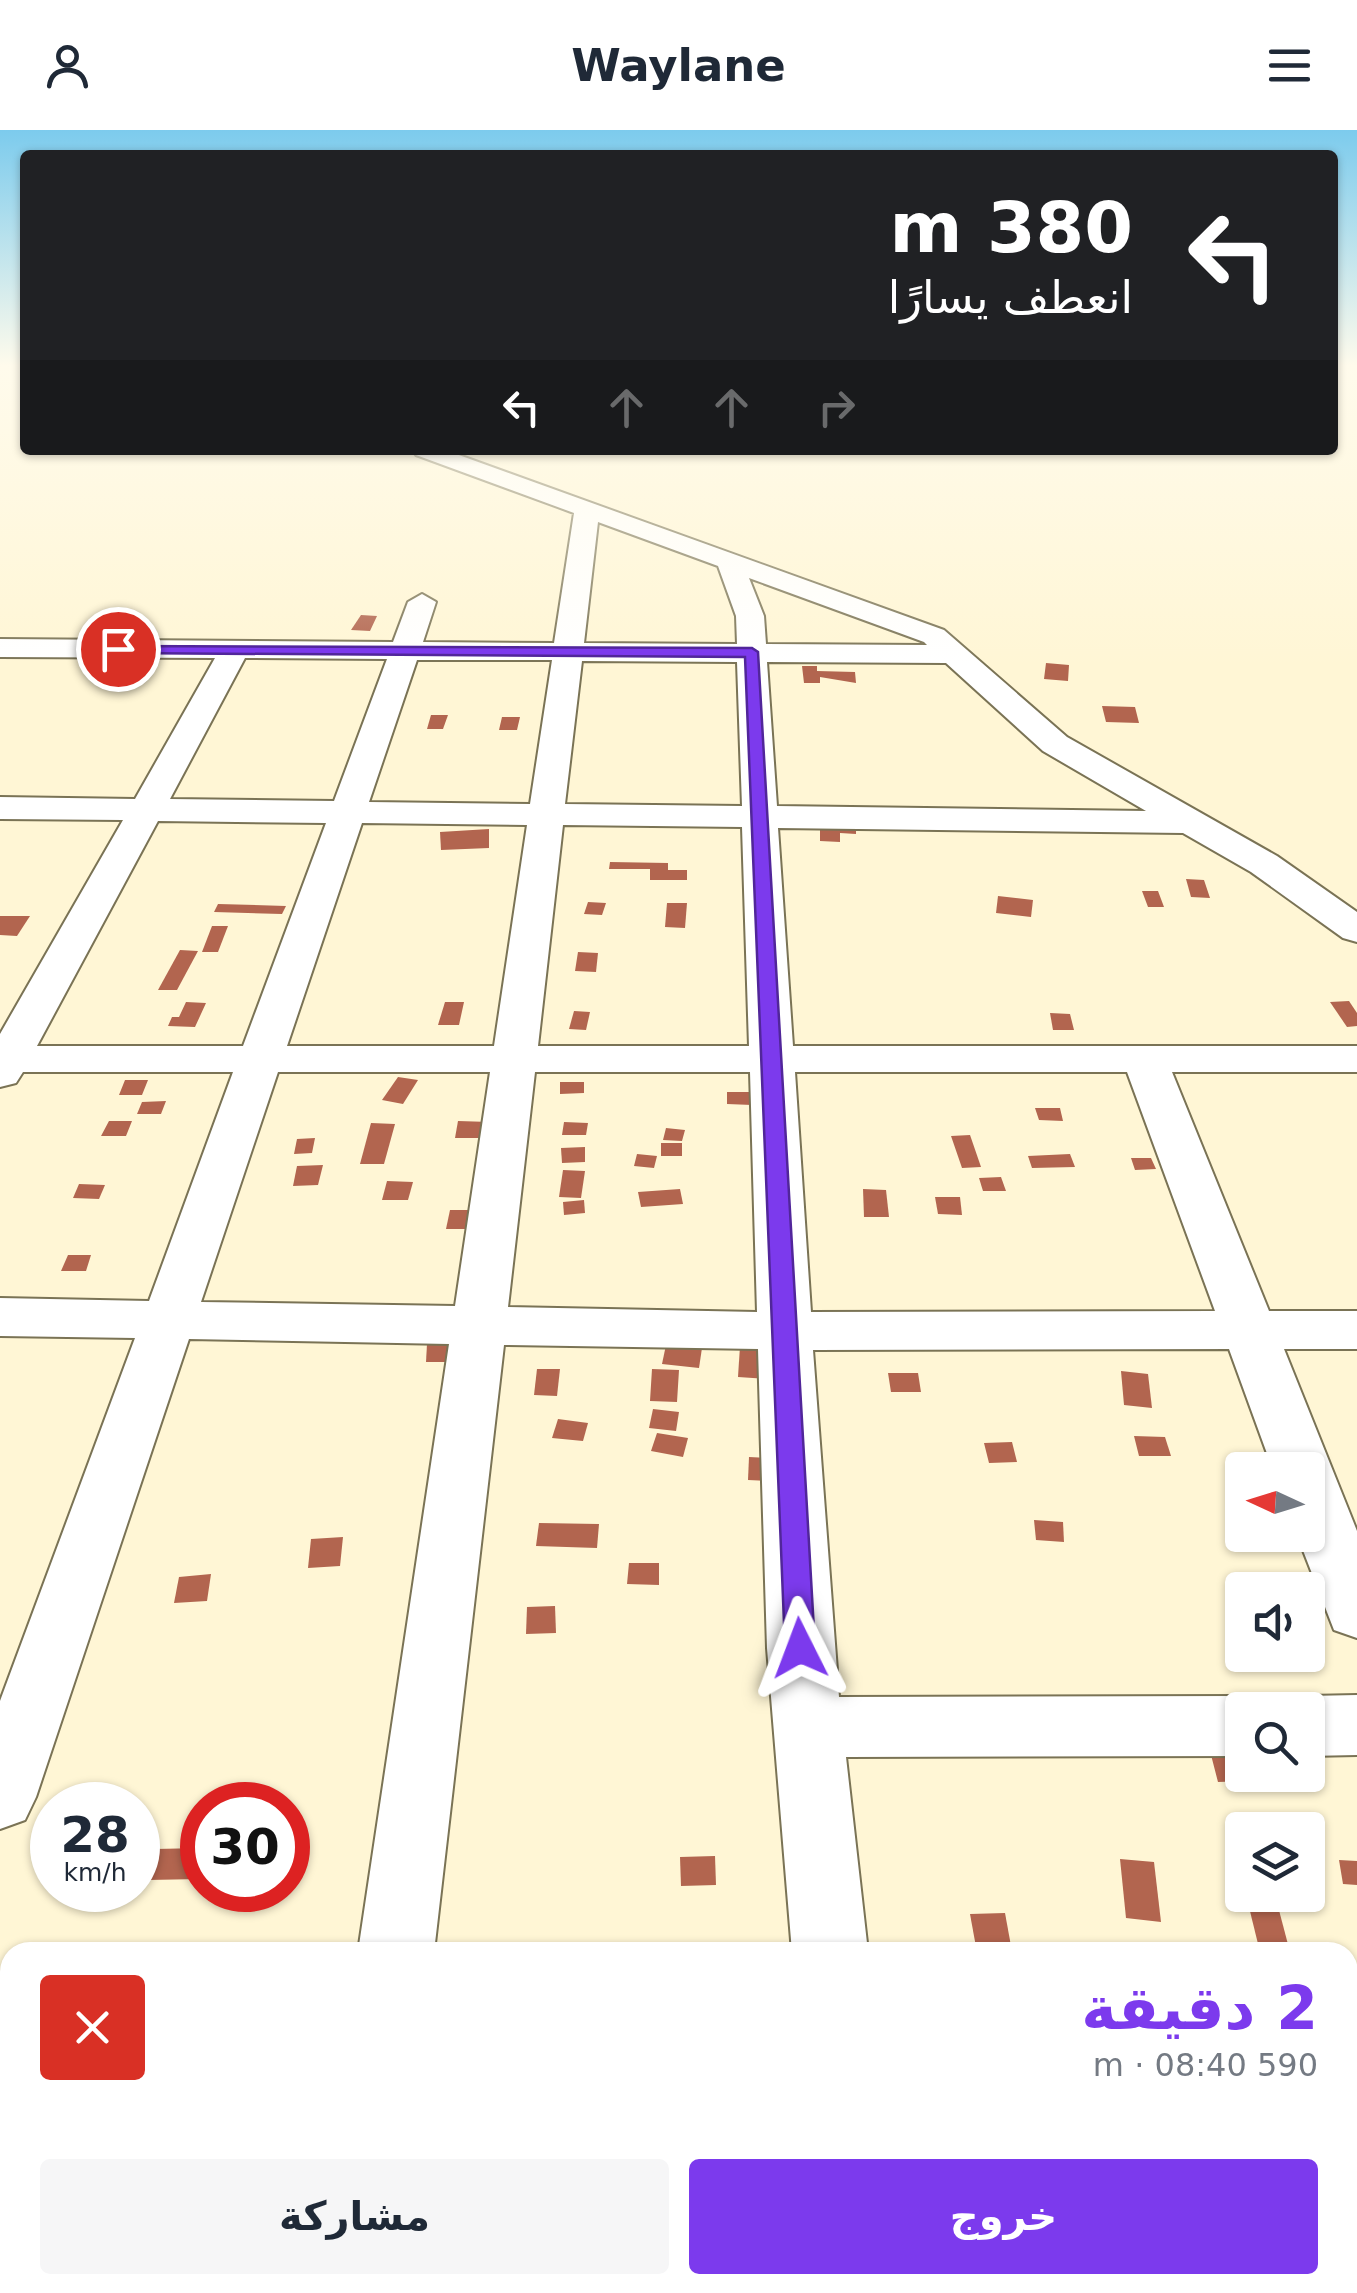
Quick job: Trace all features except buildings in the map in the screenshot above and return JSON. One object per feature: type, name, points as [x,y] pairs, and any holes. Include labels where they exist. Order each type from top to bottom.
[{"type":"street","points":[[466,465],[934,636],[1056,744],[1264,864],[1357,930]]},
{"type":"street","points":[[397,1942],[587,508]]},
{"type":"street","points":[[729,560],[750,616],[800,1648],[829,1942]]},
{"type":"street","points":[[0,1797],[422,602]]},
{"type":"street","points":[[0,648],[954,654]]},
{"type":"street","points":[[3,1064],[236,650]]},
{"type":"street","points":[[0,808],[1191,822]]},
{"type":"street","points":[[3,1064],[260,1060],[1357,1060]]},
{"type":"street","points":[[1145,1060],[1296,1452]]},
{"type":"street","points":[[0,1317],[784,1331],[1357,1330]]},
{"type":"street","points":[[1325,1527],[1357,1611]]},
{"type":"street","points":[[1325,1726],[1357,1725]]},
{"type":"street","points":[[808,1727],[1225,1726]]},
{"type":"route","points":[[118,649],[752,652],[800,1648]]}]
